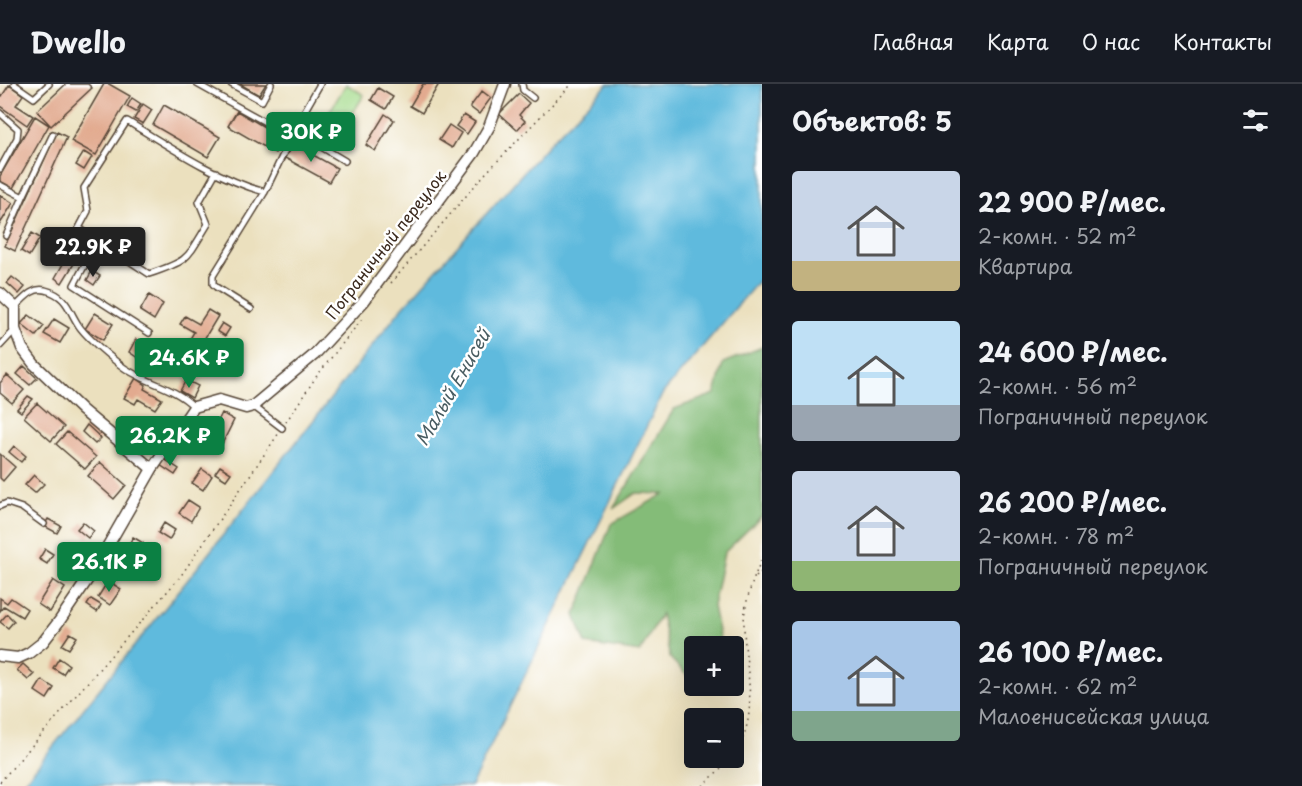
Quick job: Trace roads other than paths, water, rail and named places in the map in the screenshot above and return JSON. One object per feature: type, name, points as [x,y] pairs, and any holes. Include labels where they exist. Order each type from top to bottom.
[{"type":"street","name":"Пограничный переулок","points":[[253,406],[315,355],[364,301],[474,153],[489,127],[505,84]]},
{"type":"street","points":[[0,293],[15,307],[15,329],[22,348],[34,364],[82,410],[152,469]]},
{"type":"street","points":[[0,656],[18,658],[43,642],[94,570],[152,469],[194,407],[219,400],[246,408],[253,406]]},
{"type":"lane","points":[[14,84],[34,98],[49,84]]},
{"type":"lane","points":[[197,84],[345,161]]},
{"type":"lane","points":[[231,84],[262,101],[271,84]]},
{"type":"lane","points":[[251,309],[216,287],[212,280],[265,192],[320,84]]},
{"type":"lane","points":[[522,84],[523,90],[533,98]]},
{"type":"lane","points":[[0,113],[18,129],[17,138],[0,170]]},
{"type":"lane","points":[[149,333],[74,285],[88,259],[71,243],[88,211],[84,188],[127,121],[216,172],[249,188],[265,192]]},
{"type":"lane","points":[[6,236],[53,134]]},
{"type":"lane","points":[[79,228],[149,274],[172,266],[187,259],[208,224],[199,202],[216,172]]},
{"type":"lane","points":[[0,185],[24,197]]},
{"type":"lane","points":[[15,307],[32,291],[43,289],[57,296],[71,309],[79,326],[120,365],[173,390],[194,407]]},
{"type":"lane","points":[[0,346],[15,329]]},
{"type":"lane","points":[[253,406],[282,428]]},
{"type":"lane","points":[[0,506],[7,503],[22,508],[44,524]]},
{"type":"water","name":"Малый Енисей","points":[[608,84],[762,84],[762,277],[663,393],[471,786],[21,786],[186,582],[398,313],[553,139]]}]
